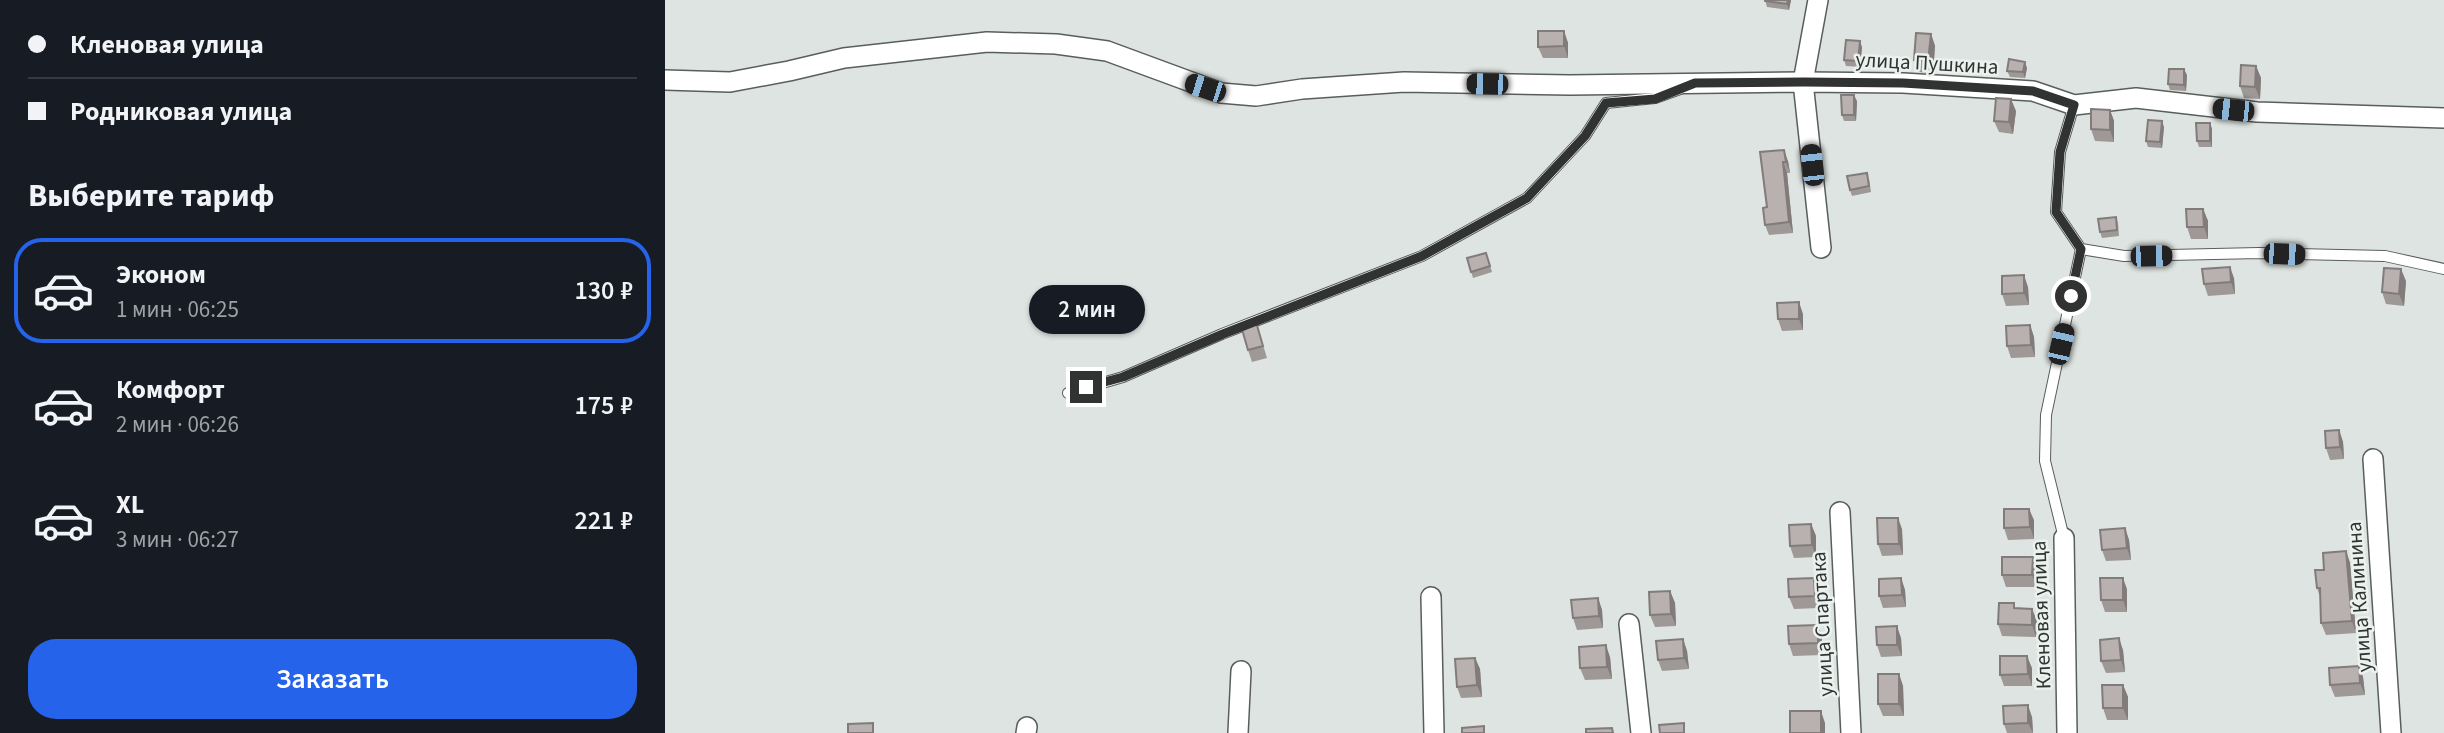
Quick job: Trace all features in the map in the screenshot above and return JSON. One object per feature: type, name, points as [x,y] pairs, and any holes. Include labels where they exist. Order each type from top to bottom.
[{"type":"street","points":[[1818,0],[1803,82],[1821,248]]},
{"type":"street","name":"улица Пушкина","points":[[665,80],[730,82],[844,58],[987,42],[1056,44],[1107,51],[1221,93],[1256,96],[1302,89],[1404,82],[1570,85],[1903,83],[2033,91],[2074,105],[2136,98],[2256,112],[2444,118]]},
{"type":"street","name":"улица Калинина","points":[[2373,459],[2391,733]]},
{"type":"street","name":"улица Спартака","points":[[1840,512],[1851,733]]},
{"type":"street","name":"Кленовая улица","points":[[2064,538],[2067,733]]},
{"type":"street","points":[[1431,597],[1434,733]]},
{"type":"street","points":[[1629,624],[1641,733]]},
{"type":"street","points":[[1238,733],[1241,671]]},
{"type":"lane","points":[[1068,393],[1123,377],[1223,334],[1422,256],[1527,198],[1585,136],[1606,103],[1655,99],[1695,83]]},
{"type":"lane","points":[[2074,105],[2060,152],[2056,212],[2081,249],[2124,256],[2259,253],[2385,256],[2444,269]]},
{"type":"lane","name":"Кленовая улица","points":[[2064,538],[2045,461],[2046,415],[2081,249]]},
{"type":"building","points":[[1765,0],[1788,0],[1787,4]]},
{"type":"building","points":[[1538,31],[1564,31],[1564,46],[1538,47]]},
{"type":"building","points":[[1916,33],[1931,34],[1928,61],[1914,60]]},
{"type":"building","points":[[1846,40],[1860,41],[1858,61],[1844,60]]},
{"type":"building","points":[[2009,59],[2025,62],[2023,72],[2007,71]]},
{"type":"building","points":[[2241,65],[2256,66],[2255,87],[2240,86]]},
{"type":"building","points":[[2169,69],[2184,69],[2184,85],[2168,84]]},
{"type":"building","points":[[1841,95],[1854,95],[1854,115],[1842,115]]},
{"type":"building","points":[[1996,98],[2011,99],[2009,122],[1994,121]]},
{"type":"building","points":[[2091,109],[2110,110],[2110,130],[2091,129]]},
{"type":"building","points":[[2148,120],[2162,121],[2160,142],[2146,141]]},
{"type":"building","points":[[2196,123],[2210,123],[2210,141],[2197,141]]},
{"type":"building","points":[[1784,150],[1789,222],[1765,225],[1763,208],[1767,207],[1760,152]]},
{"type":"building","points":[[1867,173],[1869,186],[1850,190],[1847,176]]},
{"type":"building","points":[[2186,209],[2203,209],[2204,227],[2187,227]]},
{"type":"building","points":[[2116,217],[2117,230],[2100,232],[2098,219]]},
{"type":"building","points":[[1486,253],[1490,266],[1471,272],[1467,258]]},
{"type":"building","points":[[2230,267],[2231,282],[2204,284],[2202,269]]},
{"type":"building","points":[[2384,268],[2401,269],[2399,294],[2382,292]]},
{"type":"building","points":[[2024,275],[2024,293],[2002,294],[2002,276]]},
{"type":"building","points":[[1799,302],[1799,319],[1778,319],[1777,303]]},
{"type":"building","points":[[1256,322],[1263,346],[1248,350],[1241,326]]},
{"type":"building","points":[[2030,325],[2031,345],[2007,346],[2006,326]]},
{"type":"building","points":[[2339,430],[2340,447],[2326,448],[2325,431]]},
{"type":"building","points":[[2004,509],[2029,509],[2030,527],[2004,528]]},
{"type":"building","points":[[1877,518],[1898,518],[1899,544],[1878,544]]},
{"type":"building","points":[[1811,524],[1812,545],[1790,546],[1789,525]]},
{"type":"building","points":[[2125,528],[2127,548],[2102,550],[2100,530]]},
{"type":"building","points":[[2346,551],[2352,621],[2321,623],[2320,588],[2317,588],[2315,570],[2324,570],[2323,553]]},
{"type":"building","points":[[2002,557],[2033,557],[2032,575],[2002,575]]},
{"type":"building","points":[[1814,578],[1815,596],[1789,597],[1788,579]]},
{"type":"building","points":[[1901,578],[1902,595],[1879,596],[1879,579]]},
{"type":"building","points":[[2100,578],[2123,578],[2123,600],[2101,600]]},
{"type":"building","points":[[1670,591],[1671,614],[1650,615],[1649,592]]},
{"type":"building","points":[[1598,598],[1599,616],[1573,618],[1571,600]]},
{"type":"building","points":[[1999,603],[2014,603],[2014,608],[2032,609],[2032,625],[1998,624]]},
{"type":"building","points":[[1818,625],[1818,643],[1789,644],[1788,626]]},
{"type":"building","points":[[1897,626],[1897,645],[1877,645],[1876,627]]},
{"type":"building","points":[[2119,638],[2121,660],[2101,661],[2100,640]]},
{"type":"building","points":[[1683,639],[1684,658],[1658,660],[1656,641]]},
{"type":"building","points":[[1606,645],[1607,667],[1580,668],[1579,647]]},
{"type":"building","points":[[2000,656],[2027,656],[2028,674],[2000,675]]},
{"type":"building","points":[[1475,658],[1477,685],[1457,687],[1455,659]]},
{"type":"building","points":[[2359,666],[2360,683],[2330,685],[2329,668]]},
{"type":"building","points":[[1878,674],[1899,674],[1899,704],[1878,704]]},
{"type":"building","points":[[2102,685],[2123,685],[2123,708],[2103,708]]},
{"type":"building","points":[[2028,705],[2028,723],[2004,724],[2003,706]]},
{"type":"building","points":[[1790,711],[1821,711],[1821,733],[1790,733]]},
{"type":"building","points":[[873,723],[873,733],[848,733],[848,724]]},
{"type":"building","points":[[1684,723],[1684,733],[1660,733],[1659,725]]},
{"type":"building","points":[[1484,726],[1484,733],[1462,733],[1462,728]]},
{"type":"building","points":[[1612,728],[1613,733],[1586,733],[1586,729]]},
{"type":"route","points":[[1086,387],[1123,377],[1223,334],[1422,256],[1527,198],[1585,136],[1606,103],[1655,99],[1695,83],[1903,83],[2033,91],[2074,105],[2060,152],[2056,212],[2081,249],[2071,296]]}]
